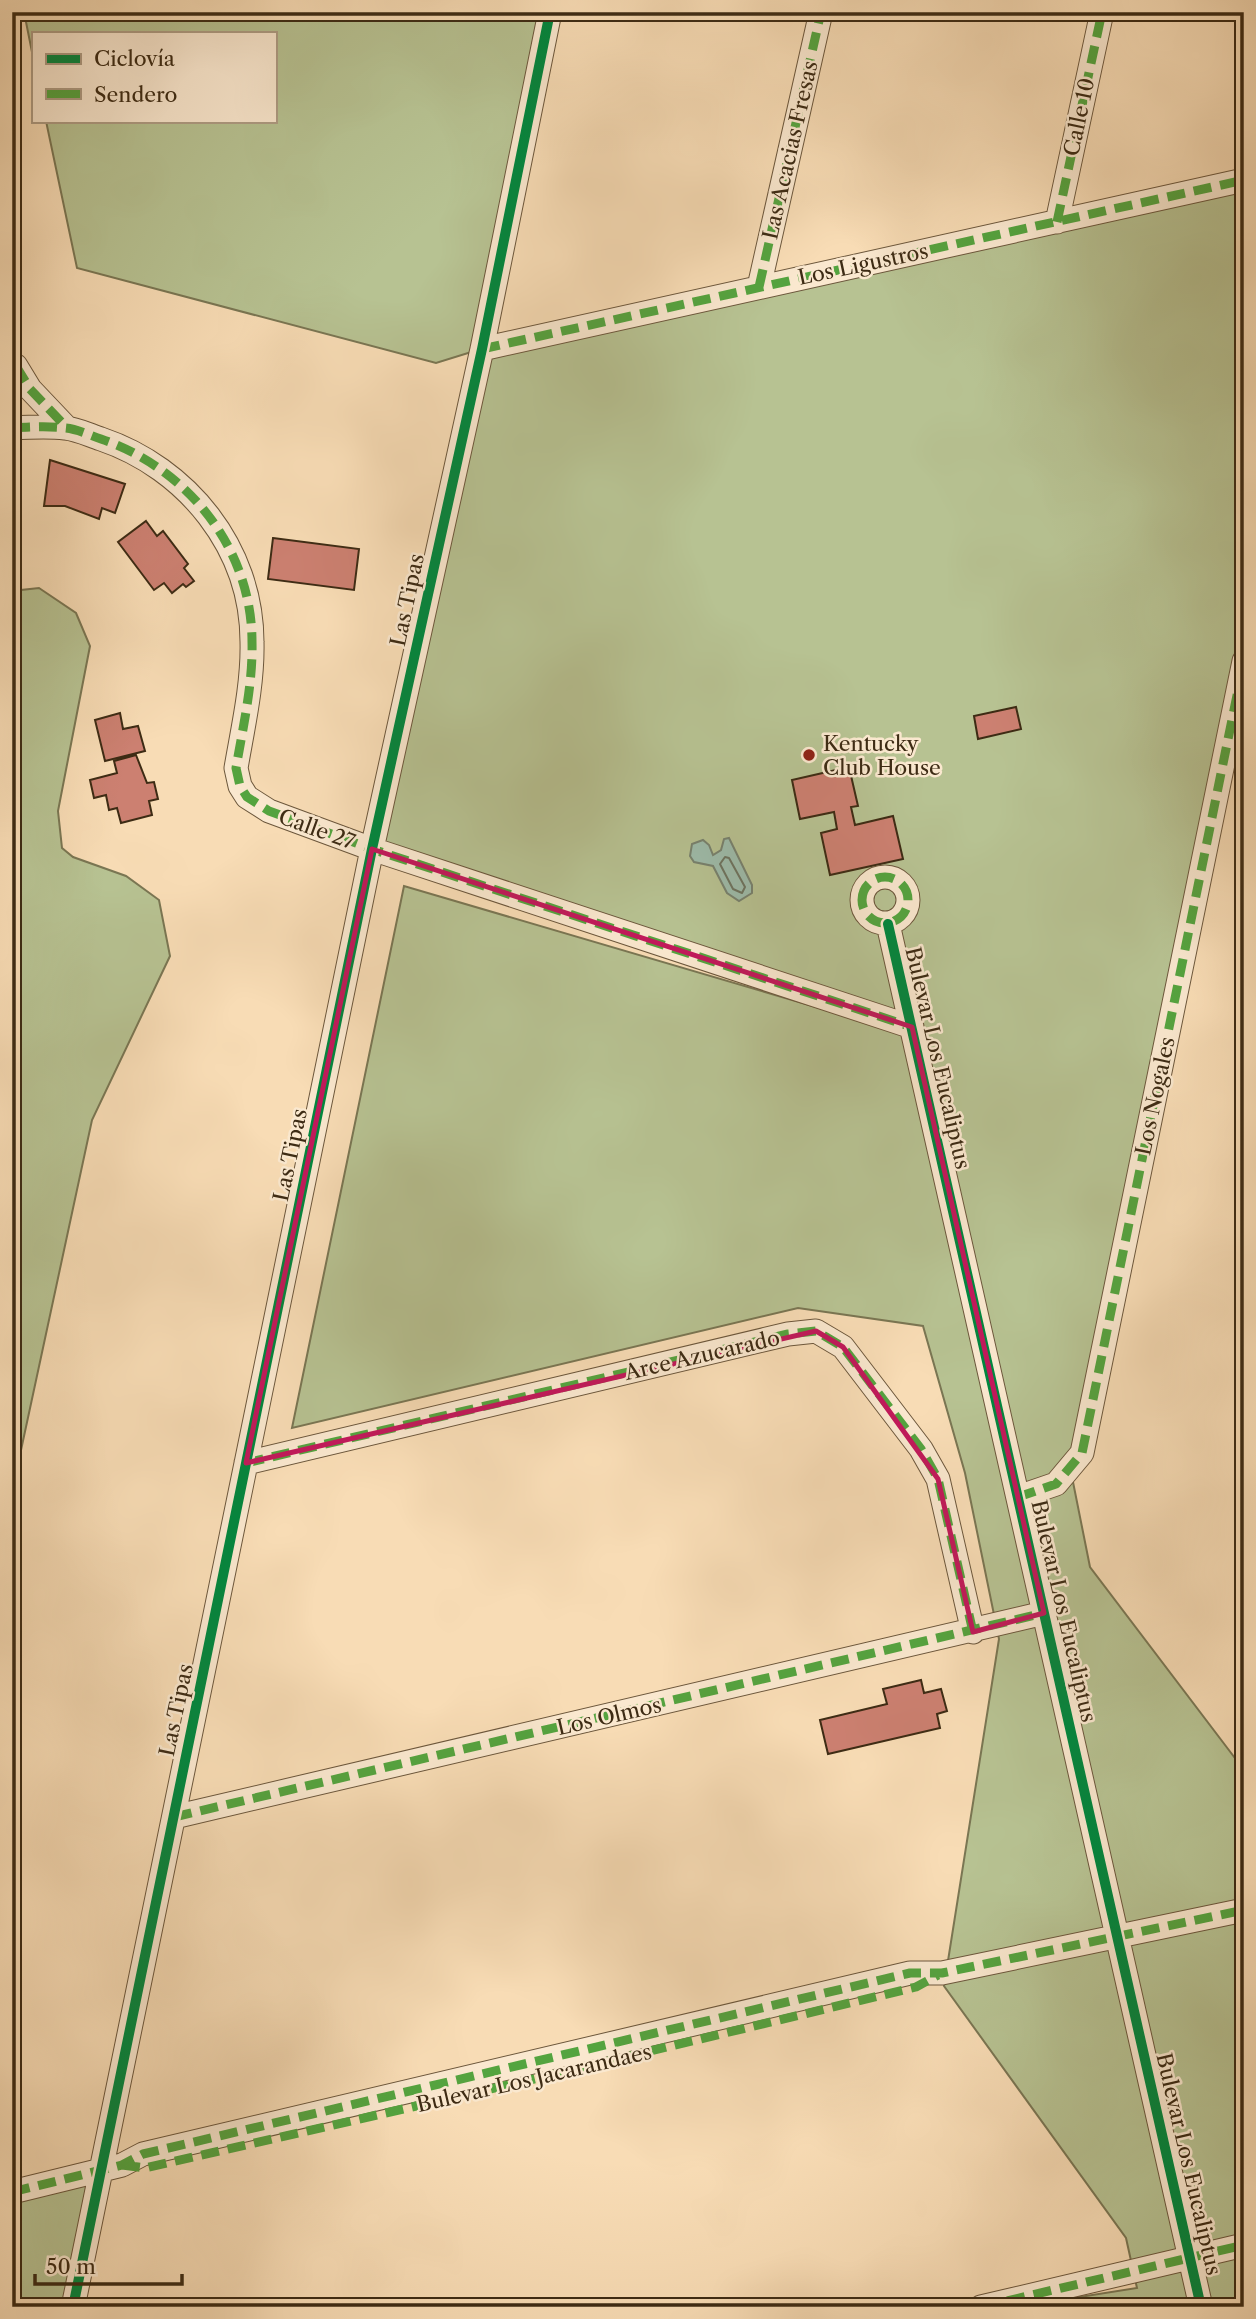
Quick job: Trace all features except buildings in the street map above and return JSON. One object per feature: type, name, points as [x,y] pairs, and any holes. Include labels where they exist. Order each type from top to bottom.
[{"type":"street","name":"Las Tipas","points":[[73,2307],[112,2167],[174,1817],[246,1463],[372,849],[482,349],[551,12]]},
{"type":"street","name":"Las Acacias Fresas","points":[[759,287],[821,12]]},
{"type":"street","name":"Calle 10","points":[[1057,222],[1102,12]]},
{"type":"street","name":"Los Ligustros","points":[[482,349],[1244,180]]},
{"type":"street","name":"Calle 27","points":[[14,360],[47,410],[67,428]]},
{"type":"street","points":[[12,395],[14,360]]},
{"type":"street","name":"Calle 27","points":[[12,428],[67,428],[132,450],[176,479],[207,510],[230,548],[246,594],[253,640],[236,768],[240,786],[247,797],[269,811],[372,849],[912,1027]]},
{"type":"street","name":"Los Nogales","points":[[1018,1497],[1056,1484],[1082,1452],[1244,661]]},
{"type":"street","name":"Bulevar Los Eucaliptus","points":[[888,924],[1201,2307]]},
{"type":"street","name":"Arce Azucarado","points":[[246,1463],[788,1334],[816,1331],[843,1347],[921,1449],[938,1479],[973,1632]]},
{"type":"street","name":"Los Olmos","points":[[174,1817],[973,1632],[1044,1613]]},
{"type":"street","name":"Bulevar Los Jacarandaes","points":[[12,2192],[112,2167],[145,2168],[530,2080],[916,1987],[942,1973],[1244,1910]]},
{"type":"street","points":[[981,2307],[1244,2245]]},
{"type":"highlighted area","points":[[372,849],[912,1027],[1044,1613],[973,1632],[938,1479],[843,1347],[816,1331],[246,1463]]},
{"type":"green space","points":[[24,12],[550,12],[482,348],[1244,180],[1244,661],[1070,1467],[1090,1567],[1244,1770],[1244,2307],[1029,2305],[1137,2288],[1126,2238],[944,1986],[999,1639],[965,1473],[923,1326],[798,1308],[292,1428],[404,886],[901,1032],[372,849],[481,349],[436,363],[77,268],[46,122],[276,122],[276,32],[32,32],[32,52]]},
{"type":"green space","points":[[39,588],[76,613],[90,646],[58,811],[62,848],[73,857],[126,876],[159,900],[170,956],[92,1120],[12,1492],[12,591]]},
{"type":"green space","points":[[102,2169],[73,2307],[12,2307],[12,2192]]},
{"type":"water","points":[[729,838],[752,885],[752,893],[739,901],[727,893],[713,866],[694,862],[690,856],[692,844],[703,840],[709,845],[713,855],[721,850],[724,839]]},
{"type":"marked path","points":[[759,287],[821,12]]},
{"type":"marked path","points":[[1057,222],[1102,12]]},
{"type":"marked path","points":[[482,349],[1244,180]]},
{"type":"marked path","points":[[12,355],[16,366],[12,395]]},
{"type":"marked path","points":[[16,366],[30,389],[67,428]]},
{"type":"marked path","points":[[12,428],[70,429],[132,452],[187,491],[209,516],[227,544],[241,575],[249,607],[252,642],[249,690],[236,768],[240,786],[247,797],[269,811],[372,849],[912,1027]]},
{"type":"marked path","points":[[1018,1497],[1056,1484],[1082,1453],[1244,661]]},
{"type":"marked path","points":[[885,877],[902,883],[908,900],[902,917],[885,923],[868,917],[862,900],[868,883],[885,877]]},
{"type":"marked path","points":[[246,1463],[788,1334],[816,1331],[843,1347],[921,1449],[938,1479],[973,1632]]},
{"type":"marked path","points":[[174,1817],[1044,1613]]},
{"type":"marked path","points":[[12,2192],[122,2165],[143,2154],[910,1973],[942,1973],[1244,1910]]},
{"type":"marked path","points":[[122,2165],[145,2168],[530,2080],[916,1987],[938,1975]]},
{"type":"marked path","points":[[981,2307],[1244,2245]]},
{"type":"cycle path","points":[[73,2307],[372,849],[482,349],[550,12]]},
{"type":"cycle path","points":[[888,924],[1201,2307]]},
{"type":"place","name":"Kentucky Club House","points":[[809,755]]}]
